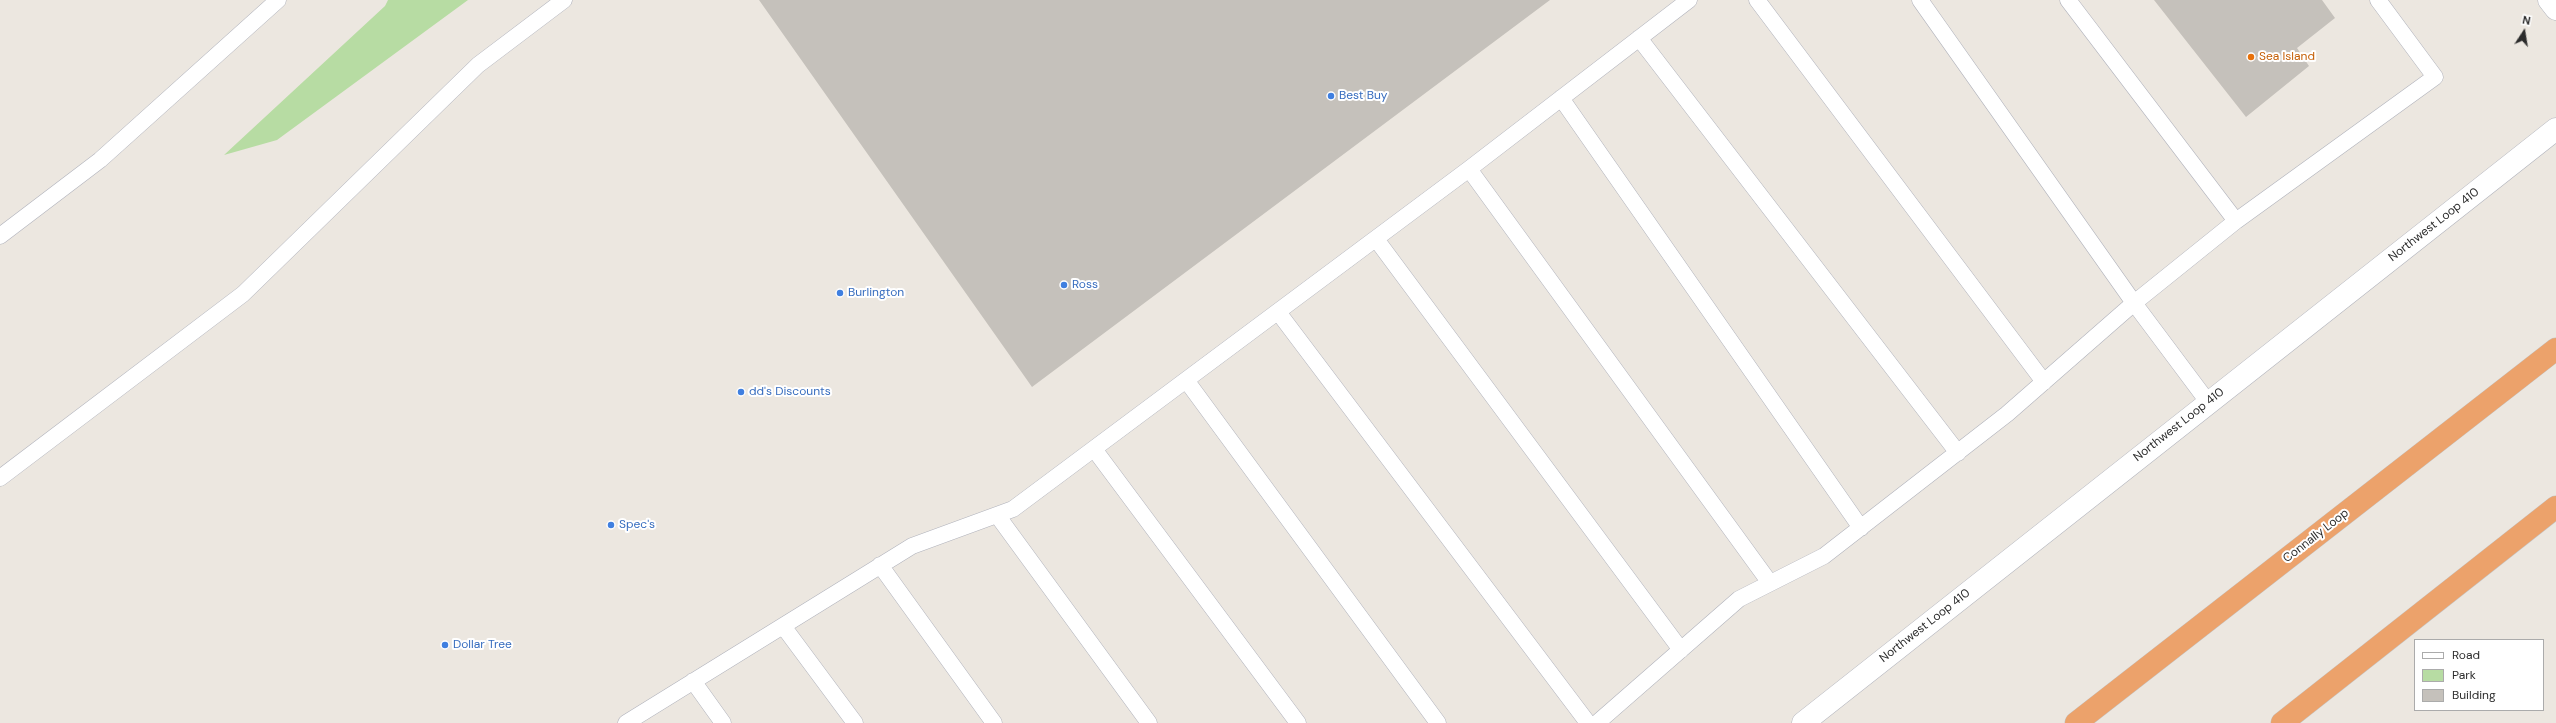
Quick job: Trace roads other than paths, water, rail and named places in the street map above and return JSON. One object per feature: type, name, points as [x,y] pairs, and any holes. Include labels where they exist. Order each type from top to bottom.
[{"type":"highway","name":"Connally Loop","points":[[2076,723],[2556,349]]},
{"type":"highway","points":[[2282,723],[2556,507]]},
{"type":"main road","points":[[2549,0],[2556,8]]},
{"type":"main road","name":"Northwest Loop 410","points":[[1803,723],[2556,129]]},
{"type":"lane","points":[[0,236],[100,160],[278,0]]},
{"type":"lane","points":[[0,478],[243,294],[478,64],[564,0]]},
{"type":"lane","points":[[626,723],[912,546],[1013,509],[1376,239],[1689,0]]},
{"type":"lane","points":[[1757,0],[2044,382]]},
{"type":"lane","points":[[1920,0],[2134,303],[2208,402]]},
{"type":"lane","points":[[2068,0],[2236,221]]},
{"type":"lane","points":[[1597,723],[1739,599],[1824,556],[1958,452],[2044,382],[2134,303],[2236,221],[2435,77],[2378,0]]},
{"type":"lane","points":[[1639,38],[1958,452]]},
{"type":"lane","points":[[1561,98],[1861,528]]},
{"type":"lane","points":[[1470,168],[1770,583]]},
{"type":"lane","points":[[1376,239],[1681,650]]},
{"type":"lane","points":[[1278,312],[1588,723]]},
{"type":"lane","points":[[1186,380],[1438,723]]},
{"type":"lane","points":[[1094,448],[1298,723]]},
{"type":"lane","points":[[997,515],[1149,723]]},
{"type":"lane","points":[[880,565],[994,723]]},
{"type":"lane","points":[[783,626],[855,723]]},
{"type":"lane","points":[[693,681],[723,723]]},
{"type":"place","name":"Sea Island","points":[[2251,57]]},
{"type":"place","name":"Best Buy","points":[[1331,96]]},
{"type":"place","name":"Ross","points":[[1064,285]]},
{"type":"place","name":"Burlington","points":[[840,293]]},
{"type":"place","name":"dd's Discounts","points":[[741,392]]},
{"type":"place","name":"Spec's","points":[[611,525]]},
{"type":"place","name":"Dollar Tree","points":[[445,645]]}]
